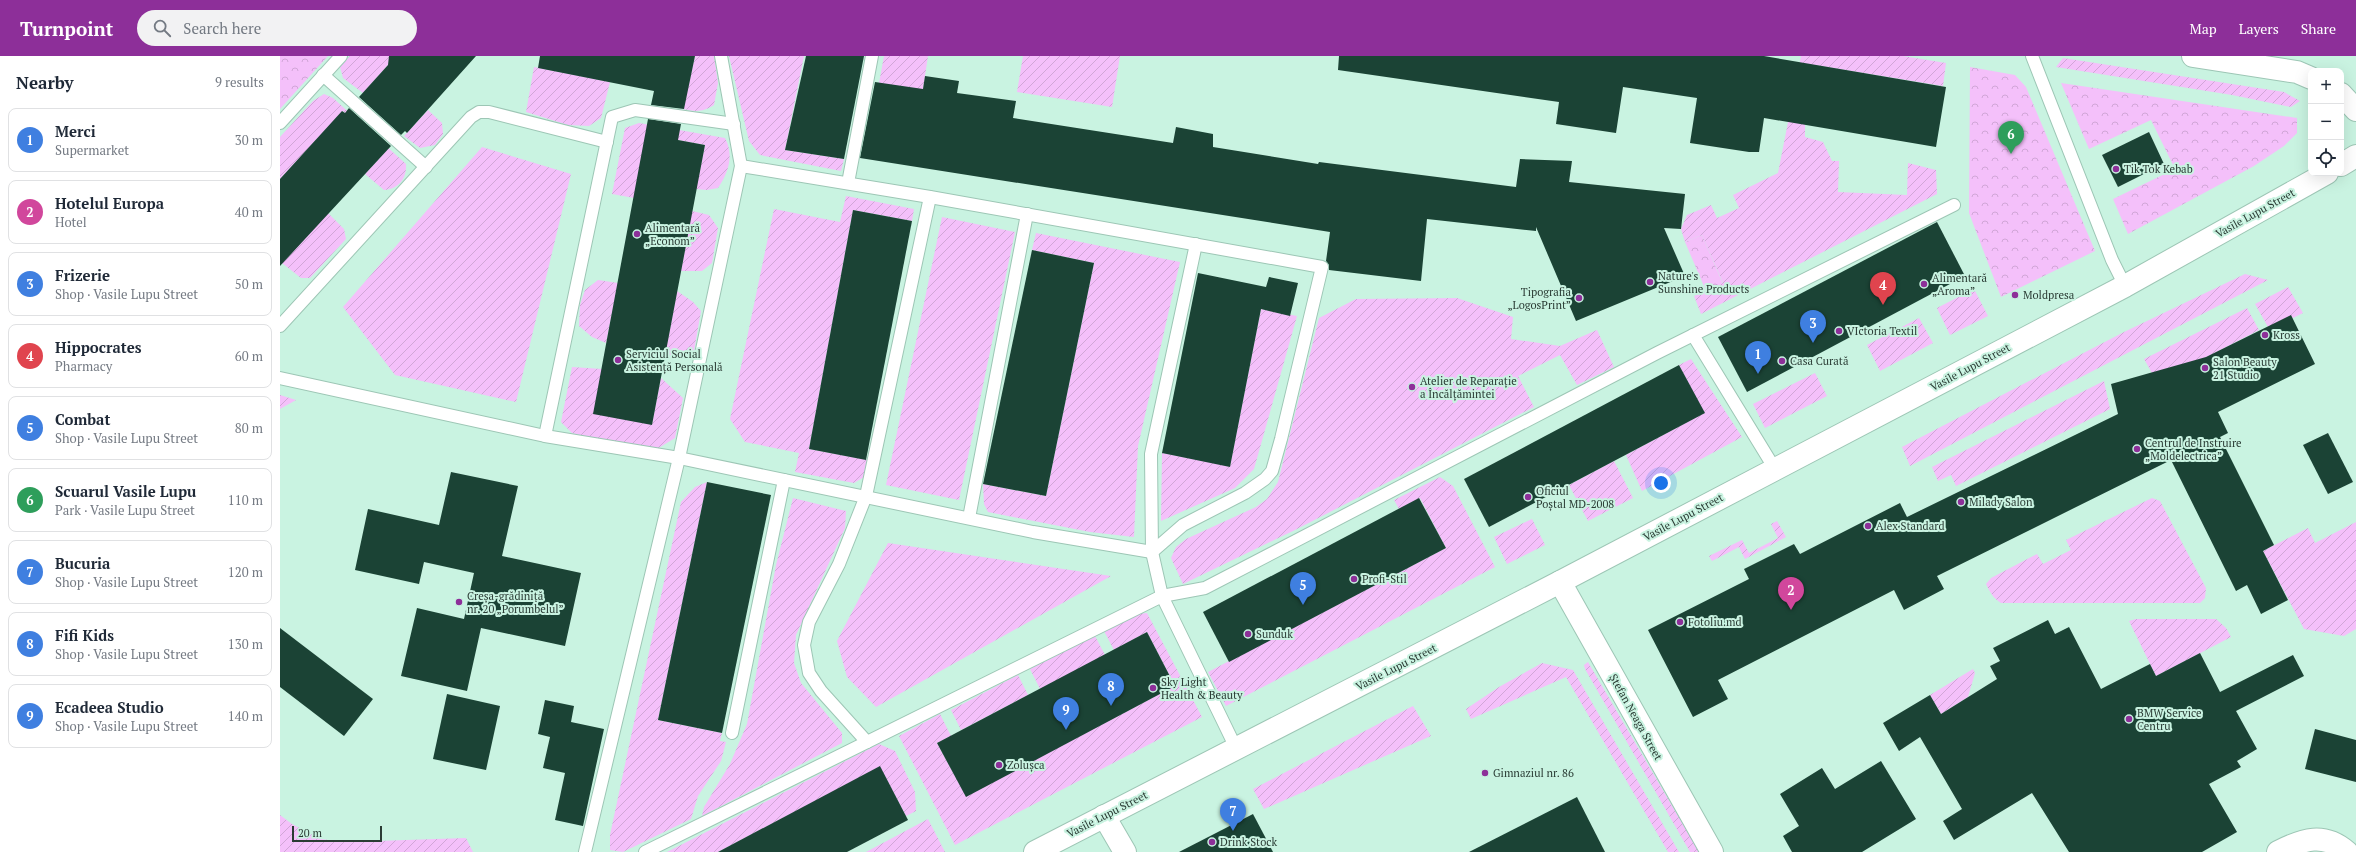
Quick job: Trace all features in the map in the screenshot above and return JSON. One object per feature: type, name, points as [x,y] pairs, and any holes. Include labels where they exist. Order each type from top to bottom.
[{"type":"main road","points":[[2193,56],[2297,72],[2308,77]]},
{"type":"main road","points":[[2344,97],[2356,110]]},
{"type":"main road","points":[[2344,163],[2356,156]]},
{"type":"main road","name":"Vasile Lupu Street","points":[[1035,852],[1560,582],[2125,286],[2322,176]]},
{"type":"main road","name":"Ștefan Neaga Street","points":[[1560,582],[1712,852]]},
{"type":"main road","points":[[1104,816],[1125,852]]},
{"type":"main road","points":[[2278,852],[2308,840],[2322,838],[2347,852]]},
{"type":"lane","points":[[280,124],[341,56]]},
{"type":"lane","points":[[585,852],[679,458],[741,166],[721,56]]},
{"type":"lane","points":[[848,183],[872,56]]},
{"type":"lane","points":[[2032,56],[2112,260],[2125,286]]},
{"type":"lane","points":[[324,75],[426,167]]},
{"type":"lane","points":[[545,436],[612,117],[635,110],[734,124]]},
{"type":"lane","points":[[280,326],[471,117],[479,112],[489,112],[607,142]]},
{"type":"lane","points":[[741,166],[1028,214],[1322,267],[1276,461],[1272,471],[1265,479],[1245,493],[1183,525],[1152,552]]},
{"type":"lane","points":[[867,742],[821,691],[809,673],[804,645],[809,622],[839,564],[866,496],[930,197]]},
{"type":"lane","points":[[646,852],[1162,596],[1211,585],[1693,335],[1954,205]]},
{"type":"lane","points":[[969,518],[1028,214]]},
{"type":"lane","points":[[1196,244],[1151,454],[1152,552],[1162,596],[1236,748]]},
{"type":"lane","points":[[1693,335],[1775,469]]},
{"type":"lane","points":[[280,378],[545,436],[679,458],[969,518],[1152,552]]},
{"type":"lane","points":[[732,733],[784,480]]},
{"type":"green space","points":[[280,56],[328,56],[280,109]]},
{"type":"green space","points":[[350,56],[396,56],[363,93],[343,78],[340,67]]},
{"type":"green space","points":[[695,56],[714,56],[718,83],[714,105],[699,111],[683,109]]},
{"type":"green space","points":[[729,56],[804,56],[785,150],[844,159],[841,171],[760,155],[749,141]]},
{"type":"green space","points":[[884,56],[928,56],[923,89],[884,131],[879,161],[866,154]]},
{"type":"green space","points":[[1023,56],[1120,56],[1112,107],[1017,92]]},
{"type":"green space","points":[[1801,56],[1903,56],[1946,63],[1943,86],[1815,65],[1805,125],[1805,137],[1823,142],[1832,161],[1839,161],[1838,192],[1907,195],[1908,163],[1936,170],[1937,194],[1701,314],[1694,296],[1723,283],[1702,235],[1685,242],[1681,229],[1687,215],[1711,205],[1717,218],[1739,208],[1733,195],[1778,173]]},
{"type":"green space","points":[[2063,58],[2284,92],[2300,101],[2291,107],[2232,95],[2056,67]]},
{"type":"green space","points":[[534,67],[610,82],[601,118],[589,126],[568,125],[526,112]]},
{"type":"green space","points":[[1970,67],[2015,75],[2026,87],[2095,251],[2001,297],[1969,213]]},
{"type":"green space","points":[[2061,83],[2297,118],[2297,133],[2284,146],[2254,166],[2128,234],[2113,199],[2175,169],[2151,120],[2089,149]]},
{"type":"green space","points":[[324,94],[333,98],[406,164],[405,174],[398,185],[384,190],[365,174],[386,151],[343,111],[280,179],[280,137],[313,101]]},
{"type":"green space","points":[[428,110],[442,123],[443,134],[435,145],[420,148],[404,136]]},
{"type":"green space","points":[[639,123],[725,138],[728,144],[730,157],[725,176],[718,188],[707,190],[696,189],[705,145],[646,134],[634,198],[612,194],[625,128]]},
{"type":"green space","points":[[482,147],[571,174],[516,402],[395,375],[343,307]]},
{"type":"green space","points":[[846,196],[914,209],[912,221],[853,210],[809,449],[868,460],[864,477],[854,483],[795,472],[799,453],[745,442],[730,419],[774,209],[840,222]]},
{"type":"green space","points":[[692,211],[709,215],[718,228],[712,263],[702,271],[681,271]]},
{"type":"green space","points":[[328,213],[344,229],[346,239],[310,278],[301,278],[282,263]]},
{"type":"green space","points":[[942,217],[1015,232],[959,500],[886,485]]},
{"type":"green space","points":[[1036,233],[1180,262],[1138,446],[1134,537],[1090,532],[988,512],[984,504],[983,484],[1046,496],[1094,263],[1032,250]]},
{"type":"green space","points":[[1702,235],[1723,284],[1706,291],[1685,242]]},
{"type":"green space","points":[[2245,274],[2268,280],[1910,466],[1902,447],[2124,332]]},
{"type":"green space","points":[[598,280],[618,283],[606,343],[592,337],[579,326],[580,305],[585,290]]},
{"type":"green space","points":[[2288,287],[2303,313],[2293,318],[2291,316],[2268,327],[2255,304]]},
{"type":"green space","points":[[1974,289],[1988,316],[1950,335],[1937,308]]},
{"type":"green space","points":[[677,291],[693,302],[701,311],[694,351],[684,355],[665,355]]},
{"type":"green space","points":[[1457,298],[1513,317],[1511,339],[1560,346],[1597,330],[1614,367],[1577,385],[1560,355],[1518,376],[1534,407],[1295,530],[1183,584],[1171,558],[1176,547],[1186,539],[1256,507],[1267,499],[1278,482],[1319,318],[1356,299]]},
{"type":"green space","points":[[2247,308],[2259,330],[2193,364],[2152,373],[2144,359]]},
{"type":"green space","points":[[1261,309],[1297,316],[1254,469],[1235,488],[1161,521],[1162,453],[1230,466]]},
{"type":"green space","points":[[1919,318],[1933,343],[1880,371],[1867,345]]},
{"type":"green space","points":[[1691,359],[1742,437],[1642,491],[1626,455],[1704,413],[1679,365]]},
{"type":"green space","points":[[572,367],[602,369],[652,424],[661,378],[683,398],[675,438],[657,449],[604,441],[572,433],[561,422]]},
{"type":"green space","points":[[1815,373],[1827,396],[1765,428],[1753,404]]},
{"type":"green space","points":[[2104,381],[2110,409],[1956,486],[1951,475],[1938,481],[1932,467]]},
{"type":"green space","points":[[280,395],[296,400],[280,409]]},
{"type":"green space","points":[[1614,461],[1633,498],[1588,521],[1569,485]]},
{"type":"green space","points":[[1440,477],[1453,486],[1495,567],[1226,706],[1208,672],[1446,548],[1420,498],[1399,509],[1394,500]]},
{"type":"green space","points":[[707,482],[658,720],[722,733],[720,741],[726,742],[721,761],[698,796],[691,819],[623,852],[610,850],[610,835],[681,502],[695,487]]},
{"type":"green space","points":[[793,498],[846,511],[845,528],[796,635],[794,663],[801,683],[842,733],[842,743],[702,816],[704,807],[730,764],[747,724],[776,565]]},
{"type":"green space","points":[[2152,498],[2160,501],[2206,588],[2205,598],[2200,603],[2001,603],[1989,590],[1986,584],[1991,578],[2037,554],[2043,564],[2071,550],[2066,540]]},
{"type":"green space","points":[[1532,519],[1545,545],[1507,564],[1494,537]]},
{"type":"green space","points":[[1777,521],[1786,537],[1745,559],[1739,547],[1712,561],[1709,556],[1742,540],[1749,553],[1778,538],[1771,524]]},
{"type":"green space","points":[[2356,522],[2356,629],[2344,636],[2304,629],[2263,551],[2308,528],[2315,543]]},
{"type":"green space","points":[[888,543],[1111,576],[876,707],[847,677],[837,641]]},
{"type":"green space","points":[[1147,613],[1202,717],[955,845],[899,736],[940,714],[951,736],[937,743],[966,796],[1175,686],[1147,632],[1114,650],[1104,631],[1137,614]]},
{"type":"green space","points":[[2136,619],[2216,619],[2226,628],[2231,637],[2156,676],[2129,621]]},
{"type":"green space","points":[[1095,636],[1105,655],[1040,689],[1030,669]]},
{"type":"green space","points":[[1588,662],[1699,852],[1690,852],[1585,669],[1584,665]]},
{"type":"green space","points":[[1542,663],[1573,670],[1679,852],[1668,852],[1566,677],[1471,719],[1466,709],[1499,687]]},
{"type":"green space","points":[[1973,669],[1975,673],[1968,697],[1941,714],[1930,695]]},
{"type":"green space","points":[[1018,675],[1028,695],[961,730],[951,710]]},
{"type":"green space","points":[[1413,706],[1431,736],[1264,809],[1253,789]]},
{"type":"green space","points":[[879,744],[895,751],[915,792],[916,811],[906,816],[880,767],[718,852],[667,852]]},
{"type":"green space","points":[[280,815],[292,824],[320,839],[346,842],[466,838],[473,852],[280,852]]},
{"type":"green space","points":[[928,819],[945,852],[866,852]]},
{"type":"building","points":[[389,56],[476,56],[407,133],[405,131],[401,135],[359,97],[388,65]]},
{"type":"building","points":[[540,56],[695,56],[684,109],[651,105],[654,91],[538,68]]},
{"type":"building","points":[[806,56],[864,56],[844,159],[785,150]]},
{"type":"building","points":[[1339,56],[1764,56],[1946,87],[1936,147],[1764,118],[1759,152],[1749,152],[1690,143],[1697,98],[1623,87],[1616,133],[1556,124],[1559,102],[1338,70]]},
{"type":"building","points":[[925,76],[959,81],[957,93],[1016,101],[1013,118],[1173,143],[1176,127],[1213,134],[1213,147],[1318,164],[1319,162],[1516,187],[1520,159],[1572,161],[1569,182],[1685,194],[1681,229],[1664,228],[1685,276],[1576,321],[1536,227],[1536,231],[1427,219],[1421,281],[1329,270],[1329,265],[1326,261],[1330,232],[860,158],[875,82],[923,89]]},
{"type":"building","points":[[349,108],[391,146],[280,266],[280,179],[342,111],[345,113]]},
{"type":"building","points":[[648,119],[681,124],[678,140],[705,145],[652,425],[593,414]]},
{"type":"building","points":[[2149,132],[2164,164],[2118,187],[2102,155]]},
{"type":"building","points":[[853,210],[912,221],[866,460],[809,449]]},
{"type":"building","points":[[1937,222],[1965,276],[1747,392],[1718,337]]},
{"type":"building","points":[[1032,250],[1094,263],[1046,496],[983,484]]},
{"type":"building","points":[[1198,273],[1266,287],[1269,277],[1298,283],[1290,316],[1261,309],[1230,467],[1162,453]]},
{"type":"building","points":[[2291,315],[2315,364],[2218,412],[2228,433],[2220,437],[2274,545],[2263,551],[2288,600],[2261,614],[2247,585],[2236,591],[2171,460],[1937,576],[1944,589],[1904,610],[1894,590],[1718,680],[1728,699],[1693,717],[1648,630],[1749,579],[1744,569],[1794,544],[1800,554],[1900,503],[1907,517],[2118,414],[2111,384],[2206,357]]},
{"type":"building","points":[[1679,365],[1705,413],[1489,527],[1464,479]]},
{"type":"building","points":[[2328,433],[2353,482],[2328,494],[2303,445]]},
{"type":"building","points":[[451,472],[518,486],[502,556],[581,573],[565,646],[481,628],[467,691],[401,676],[417,608],[464,619],[474,573],[424,562],[419,584],[355,570],[368,509],[439,525]]},
{"type":"building","points":[[707,482],[771,495],[722,733],[658,720]]},
{"type":"building","points":[[1419,498],[1446,548],[1229,662],[1203,612]]},
{"type":"building","points":[[2048,620],[2055,634],[2069,627],[2101,689],[2150,664],[2156,676],[2200,653],[2220,692],[2293,655],[2304,676],[2236,711],[2257,749],[2237,761],[2241,767],[2209,784],[2237,832],[2202,852],[2069,852],[2032,793],[1954,840],[1943,821],[1962,809],[1920,737],[1899,751],[1883,723],[1930,695],[1941,714],[1997,679],[1990,666],[2000,661],[1993,648]]},
{"type":"building","points":[[280,628],[373,699],[344,736],[280,687]]},
{"type":"building","points":[[1147,632],[1175,686],[966,797],[937,743]]},
{"type":"building","points":[[447,694],[500,706],[486,770],[433,759]]},
{"type":"building","points":[[545,700],[574,706],[571,722],[604,729],[583,826],[555,820],[565,773],[543,768],[550,737],[538,734]]},
{"type":"building","points":[[2315,729],[2356,740],[2356,782],[2305,769]]},
{"type":"building","points":[[1881,761],[1916,819],[1862,852],[1792,852],[1783,836],[1799,826],[1780,794],[1822,768],[1835,789]]},
{"type":"building","points":[[880,766],[908,820],[847,852],[718,852]]},
{"type":"building","points":[[1577,797],[1605,852],[1469,852]]},
{"type":"building","points":[[1253,814],[1273,852],[1179,852]]},
{"type":"place","name":"Scuarul Vasile Lupu","points":[[2011,154]]},
{"type":"place","name":"Tik Tok Kebab","points":[[2116,169]]},
{"type":"place","name":"Alimentară „Econom”","points":[[637,234]]},
{"type":"place","name":"Nature's Sunshine Products","points":[[1650,282]]},
{"type":"place","name":"Alimentară „Aroma”","points":[[1924,284]]},
{"type":"place","name":"Moldpresa","points":[[2015,295]]},
{"type":"place","name":"Tipografia „LogosPrint”","points":[[1579,298]]},
{"type":"place","name":"Hippocrates","points":[[1883,305]]},
{"type":"place","name":"VIctoria Textil","points":[[1839,331]]},
{"type":"place","name":"Kross","points":[[2265,335]]},
{"type":"place","name":"Frizerie","points":[[1813,343]]},
{"type":"place","name":"Serviciul Social Asistență Personală","points":[[618,360]]},
{"type":"place","name":"Casa Curată","points":[[1782,361]]},
{"type":"place","name":"Salon Beauty 21 Studio","points":[[2205,368]]},
{"type":"place","name":"Merci","points":[[1758,374]]},
{"type":"place","name":"Atelier de Reparație a Încălțămintei","points":[[1412,387]]},
{"type":"place","name":"Centrul de Instruire „Moldelectrica”","points":[[2137,449]]},
{"type":"place","name":"Oficiul Poștal MD-2008","points":[[1528,497]]},
{"type":"place","name":"Milady Salon","points":[[1961,502]]},
{"type":"place","name":"Alex Standard","points":[[1868,526]]},
{"type":"place","name":"Profi-Stil","points":[[1354,579]]},
{"type":"place","name":"Creșa-grădiniță nr. 20 „Porumbelul”","points":[[459,602]]},
{"type":"place","name":"Combat","points":[[1303,605]]},
{"type":"place","name":"Hotelul Europa","points":[[1791,610]]},
{"type":"place","name":"Fotoliu.md","points":[[1680,622]]},
{"type":"place","name":"Sunduk","points":[[1248,634]]},
{"type":"place","name":"Sky Light Health & Beauty","points":[[1153,688]]},
{"type":"place","name":"Fifi Kids","points":[[1111,706]]},
{"type":"place","name":"BMW Service Centru","points":[[2129,719]]},
{"type":"place","name":"Ecadeea Studio","points":[[1066,730]]},
{"type":"place","name":"Zolușca","points":[[999,765]]},
{"type":"place","name":"Gimnaziul nr. 86","points":[[1485,773]]},
{"type":"place","name":"Bucuria","points":[[1233,831]]},
{"type":"place","name":"Drink Stock","points":[[1212,842]]}]
